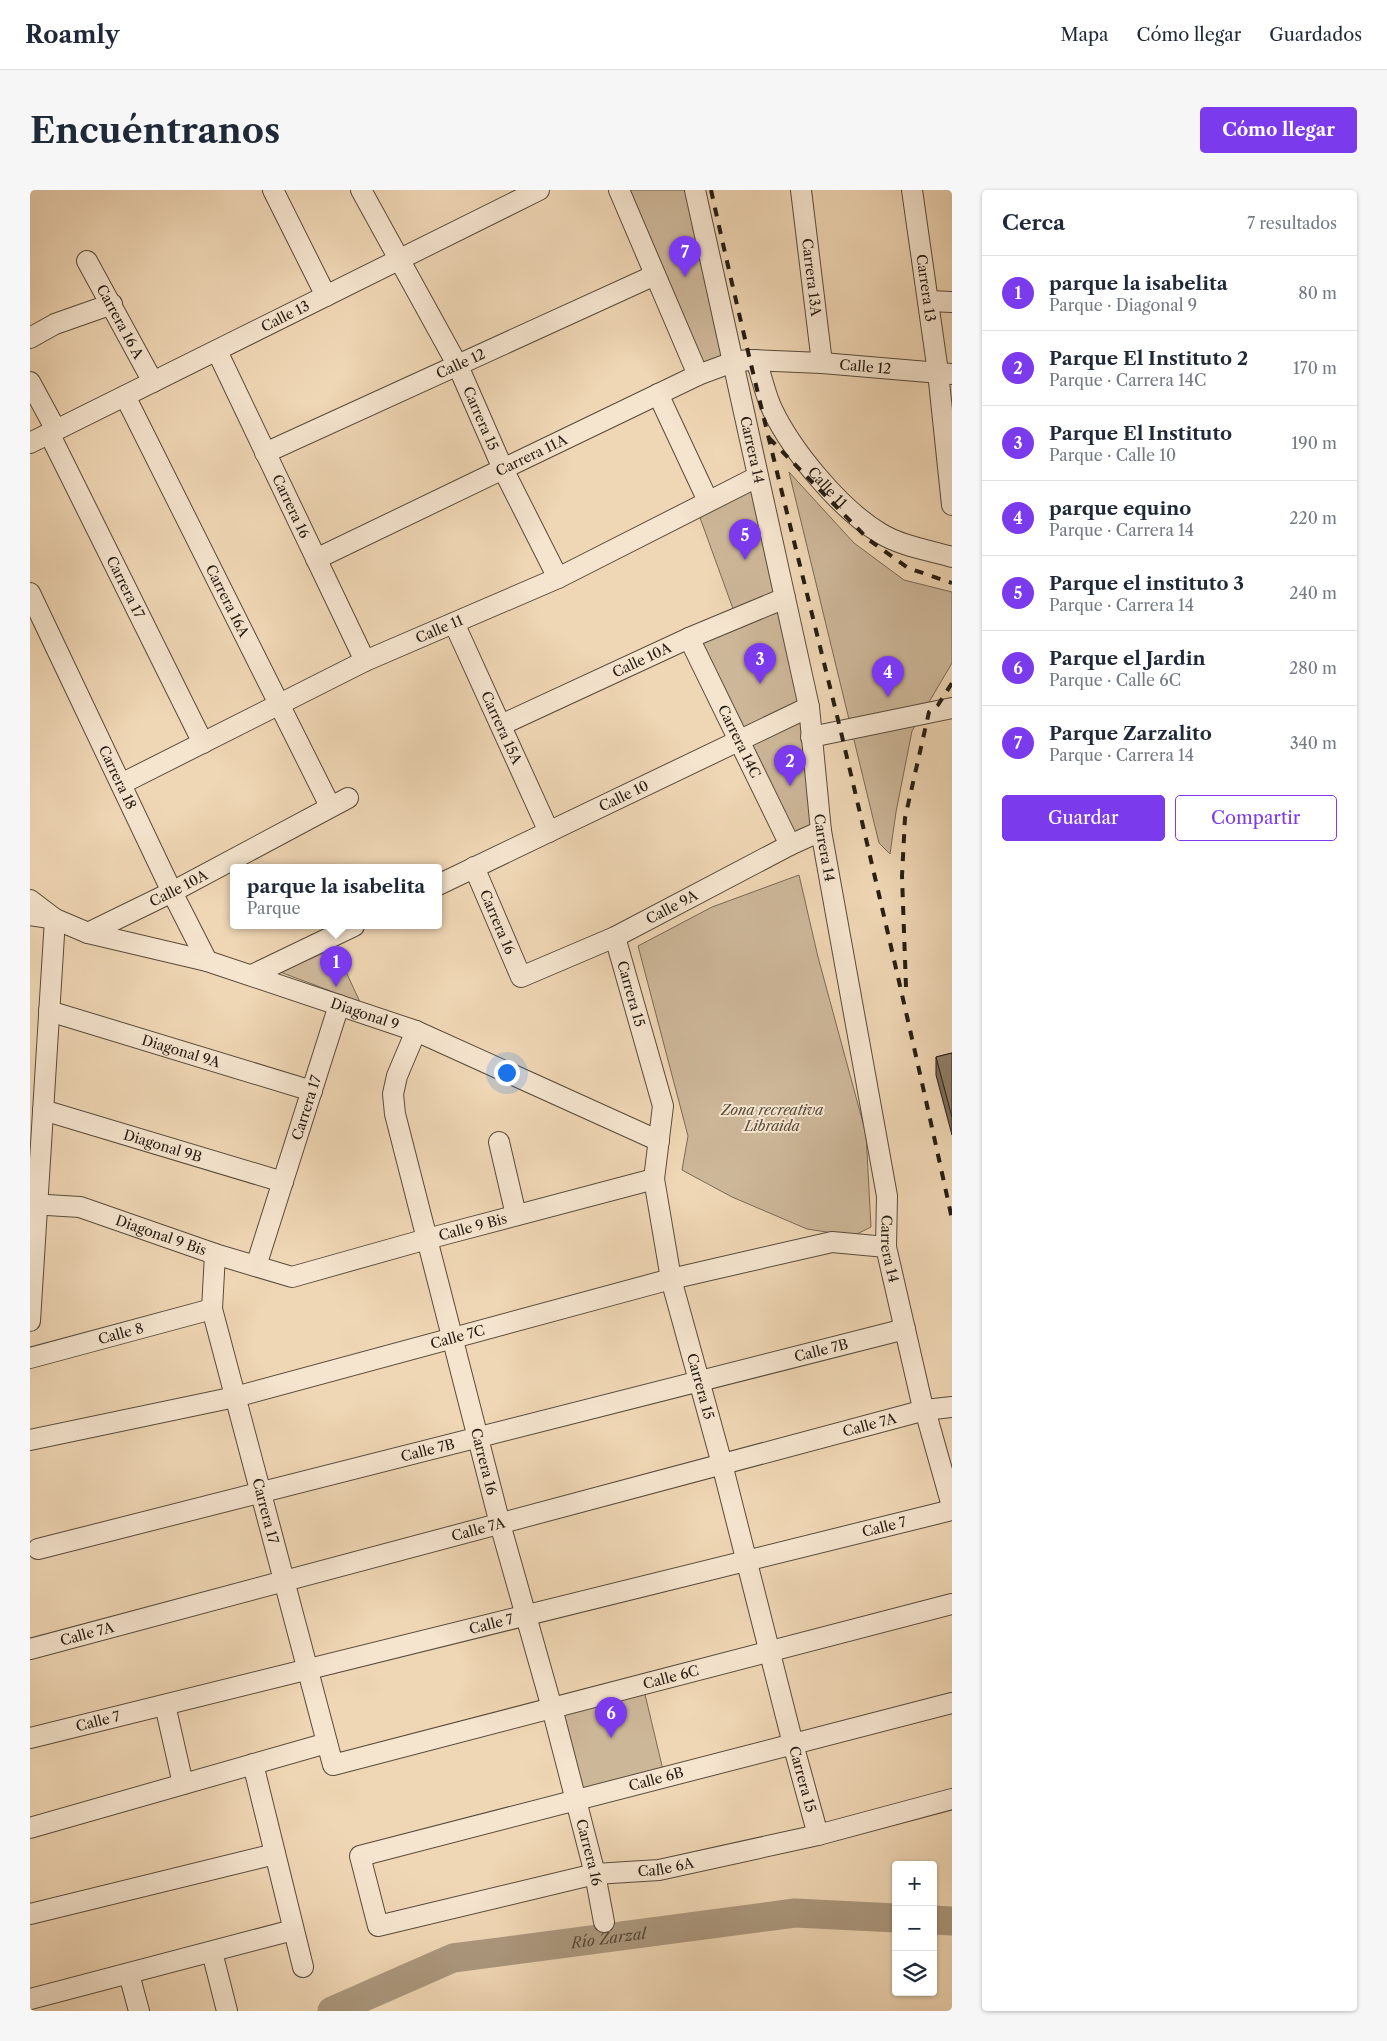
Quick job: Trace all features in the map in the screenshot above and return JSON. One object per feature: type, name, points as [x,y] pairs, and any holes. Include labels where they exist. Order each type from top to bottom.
[{"type":"street","points":[[273,190],[326,296]]},
{"type":"street","points":[[361,190],[399,259]]},
{"type":"street","name":"Calle 13","points":[[30,443],[539,190]]},
{"type":"street","points":[[619,190],[698,375]]},
{"type":"street","name":"Carrera 14","points":[[696,190],[746,361],[757,477],[809,707],[822,831],[887,1196],[886,1247],[923,1408],[952,1506]]},
{"type":"street","name":"Carrera 13A","points":[[801,190],[822,363]]},
{"type":"street","name":"Carrera 13","points":[[912,190],[928,301],[945,373],[952,505]]},
{"type":"street","name":"Carrera 15","points":[[399,259],[458,366],[503,469],[558,578]]},
{"type":"street","name":"Carrera 16 A","points":[[88,261],[153,382]]},
{"type":"street","name":"Calle 12","points":[[265,453],[655,274]]},
{"type":"street","points":[[928,301],[952,302]]},
{"type":"street","points":[[30,338],[55,324],[112,304]]},
{"type":"street","name":"Carrera 16","points":[[217,351],[365,661]]},
{"type":"street","name":"Calle 12","points":[[746,361],[822,363],[945,373]]},
{"type":"street","name":"Carrera 11A","points":[[316,559],[698,375],[746,361]]},
{"type":"street","name":"Calle 11","points":[[746,361],[780,426],[821,480],[845,505],[880,533],[902,543],[952,557]]},
{"type":"street","name":"Carrera 17","points":[[30,382],[52,432],[203,743]]},
{"type":"street","points":[[658,394],[708,502]]},
{"type":"street","name":"Carrera 16A","points":[[125,396],[280,704],[339,802]]},
{"type":"street","name":"Calle 11","points":[[121,784],[365,661],[558,578],[757,477]]},
{"type":"street","name":"Carrera 18","points":[[30,593],[172,892],[207,961]]},
{"type":"street","name":"Calle 10A","points":[[500,725],[689,638],[785,598]]},
{"type":"street","name":"Carrera 15A","points":[[454,623],[549,832]]},
{"type":"street","name":"Carrera 14C","points":[[689,638],[740,739],[790,845]]},
{"type":"street","name":"Calle 10","points":[[442,883],[809,707]]},
{"type":"street","points":[[811,737],[952,708]]},
{"type":"street","name":"Calle 10A","points":[[88,932],[172,892],[339,802]]},
{"type":"street","name":"Calle 9A","points":[[521,977],[615,937],[790,845],[822,831]]},
{"type":"street","name":"Carrera 16","points":[[474,868],[521,977]]},
{"type":"street","points":[[30,900],[54,920],[49,1011],[39,1029],[38,1116],[30,1321]]},
{"type":"street","name":"Diagonal 9","points":[[30,915],[54,920],[88,932],[207,961],[416,1031],[659,1141]]},
{"type":"street","points":[[252,976],[348,929]]},
{"type":"street","name":"Carrera 15","points":[[615,937],[663,1106],[654,1179],[671,1279],[722,1464],[771,1652],[792,1744],[818,1835]]},
{"type":"street","name":"Carrera 17","points":[[256,1266],[339,1005]]},
{"type":"street","name":"Diagonal 9A","points":[[49,1011],[312,1091]]},
{"type":"street","name":"Carrera 16","points":[[416,1031],[397,1076],[393,1094],[395,1114],[500,1524],[552,1708],[594,1874],[604,1922]]},
{"type":"street","name":"Diagonal 9B","points":[[38,1116],[283,1182]]},
{"type":"street","points":[[499,1142],[516,1215]]},
{"type":"street","name":"Calle 9 Bis","points":[[292,1277],[654,1179]]},
{"type":"street","name":"Diagonal 9 Bis","points":[[34,1204],[80,1207],[215,1254],[292,1277]]},
{"type":"street","name":"Calle 7C","points":[[30,1440],[235,1397],[671,1279],[832,1242],[886,1247]]},
{"type":"street","name":"Carrera 17","points":[[215,1254],[212,1310],[333,1765]]},
{"type":"street","name":"Calle 8","points":[[30,1358],[212,1310]]},
{"type":"street","name":"Calle 7B","points":[[38,1549],[905,1328]]},
{"type":"street","points":[[925,1410],[952,1407]]},
{"type":"street","name":"Calle 7A","points":[[30,1649],[925,1410]]},
{"type":"street","name":"Calle 7","points":[[30,1738],[952,1510]]},
{"type":"street","name":"Calle 6C","points":[[333,1765],[952,1604]]},
{"type":"street","name":"Calle 6B","points":[[378,1926],[360,1856],[952,1702]]},
{"type":"street","points":[[165,1706],[183,1784]]},
{"type":"street","points":[[30,1828],[327,1743]]},
{"type":"street","points":[[253,1764],[303,1966]]},
{"type":"street","name":"Calle 6A","points":[[378,1926],[594,1874],[659,1870],[818,1835],[952,1799]]},
{"type":"street","points":[[30,1914],[275,1854]]},
{"type":"street","points":[[30,1999],[53,2003],[129,1974],[293,1930]]},
{"type":"street","points":[[212,1952],[227,2011]]},
{"type":"street","points":[[129,1974],[138,2011]]},
{"type":"green space","points":[[618,190],[695,190],[731,364],[701,375]]},
{"type":"green space","points":[[789,472],[854,543],[904,580],[952,592],[952,663],[912,731],[890,854],[879,843]]},
{"type":"green space","points":[[755,488],[787,605],[821,830],[790,845],[693,639],[736,617],[699,515]]},
{"type":"green space","name":"Zona recreativa Libraida","points":[[799,875],[818,957],[866,1134],[871,1227],[853,1236],[807,1229],[732,1197],[682,1170],[688,1136],[638,946],[712,907]]},
{"type":"green space","points":[[335,948],[360,1002],[280,972]]},
{"type":"green space","points":[[643,1686],[663,1770],[581,1795],[558,1707]]},
{"type":"building","points":[[952,1053],[952,1117],[936,1057]]},
{"type":"waterway","name":"Río Zarzal","points":[[332,2011],[453,1958],[795,1913],[892,1918]]},
{"type":"waterway","name":"Río Zarzal","points":[[937,1920],[952,1921]]},
{"type":"railway","points":[[711,190],[758,394],[841,732],[912,1036],[952,1219]]},
{"type":"railway","points":[[769,438],[869,540],[908,568],[952,583]]},
{"type":"railway","points":[[906,987],[902,876],[905,818],[929,712],[938,705],[952,683]]},
{"type":"place","name":"Parque Zarzalito","points":[[685,277]]},
{"type":"place","name":"Parque el instituto 3","points":[[745,560]]},
{"type":"place","name":"Parque El Instituto","points":[[760,684]]},
{"type":"place","name":"parque equino","points":[[888,697]]},
{"type":"place","name":"Parque El Instituto 2","points":[[790,786]]},
{"type":"place","name":"parque la isabelita","points":[[336,987]]},
{"type":"place","name":"Parque el Jardin","points":[[611,1738]]}]
